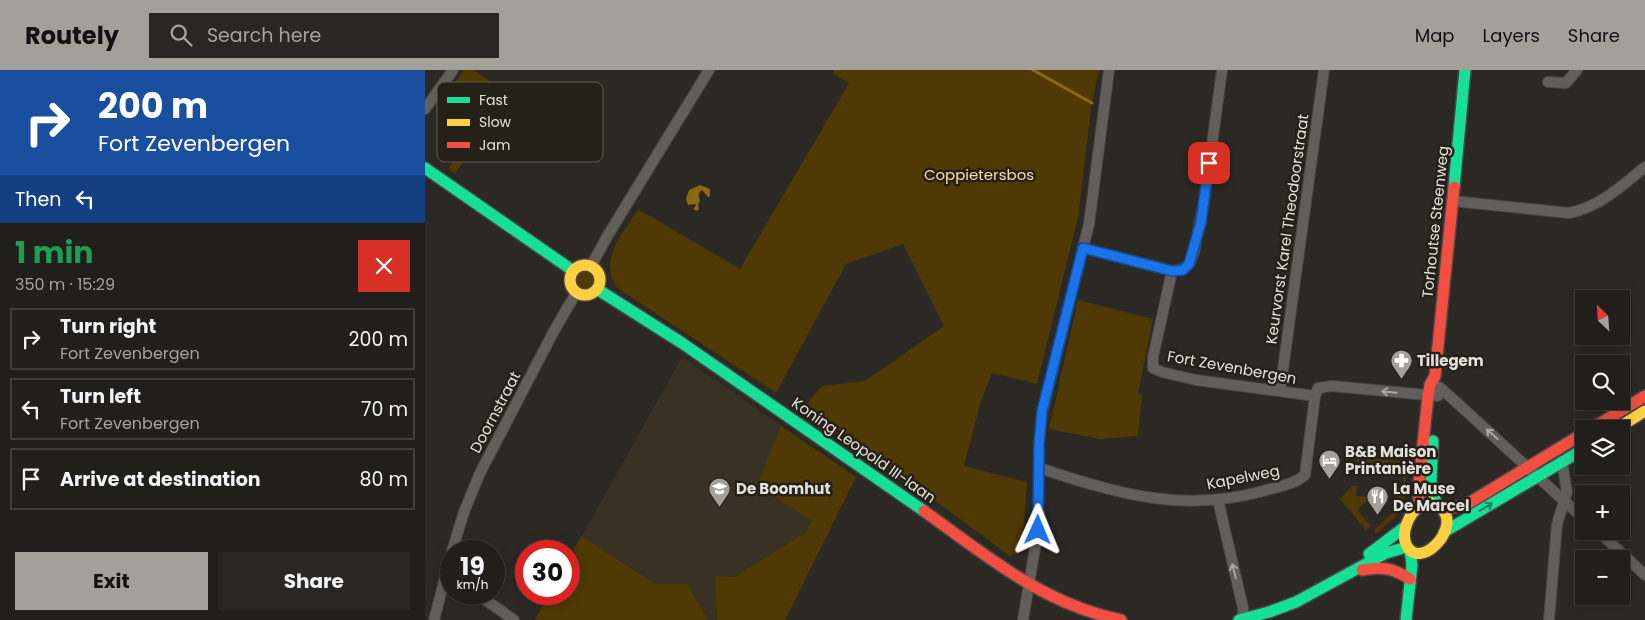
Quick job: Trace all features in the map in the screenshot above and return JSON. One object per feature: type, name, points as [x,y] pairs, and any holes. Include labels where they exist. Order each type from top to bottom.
[{"type":"street","points":[[445,82],[453,70]]},
{"type":"street","points":[[591,266],[709,70]]},
{"type":"street","points":[[1023,620],[1038,530],[1039,432],[1042,411],[1083,248],[1094,193],[1109,70]]},
{"type":"street","points":[[1083,248],[1172,271],[1183,270],[1189,264],[1205,196],[1222,70]]},
{"type":"street","name":"Keurvorst Karel Theodoorstraat","points":[[1280,391],[1324,70]]},
{"type":"street","name":"Torhoutse Steenweg","points":[[1440,506],[1432,491],[1430,474],[1434,388],[1465,70]]},
{"type":"street","points":[[1548,82],[1566,83],[1577,70]]},
{"type":"street","points":[[425,110],[437,93]]},
{"type":"street","points":[[1452,201],[1569,213],[1583,210],[1598,203],[1645,167]]},
{"type":"street","points":[[425,168],[572,270]]},
{"type":"street","points":[[581,264],[591,266],[597,270],[599,276],[600,283],[597,289],[593,293],[576,293],[571,288],[569,282],[572,270],[581,264]]},
{"type":"street","name":"Fort Zevenbergen","points":[[1172,271],[1153,357],[1153,368],[1161,372],[1196,380],[1315,396]]},
{"type":"street","name":"Koning Leopold III-laan","points":[[597,289],[682,343],[1029,584],[1072,606],[1121,620]]},
{"type":"street","name":"Doornstraat","points":[[455,540],[464,512],[480,473],[555,329],[576,293]]},
{"type":"street","points":[[1315,396],[1318,388],[1326,386],[1434,388],[1528,467],[1575,510]]},
{"type":"street","name":"Torhoutse Steenweg","points":[[1419,507],[1419,482],[1434,388]]},
{"type":"street","name":"Kapelweg","points":[[1039,468],[1128,495],[1173,501],[1218,500],[1262,491],[1294,482],[1305,475],[1315,396]]},
{"type":"street","points":[[1606,420],[1645,396]]},
{"type":"street","points":[[1630,420],[1645,411]]},
{"type":"street","points":[[1406,620],[1410,579],[1409,549],[1404,534],[1406,526],[1419,507],[1431,503],[1440,506],[1463,506],[1575,438]]},
{"type":"street","points":[[1444,532],[1538,476],[1563,465],[1575,455]]},
{"type":"street","points":[[1549,620],[1557,524],[1567,492],[1563,465]]},
{"type":"street","points":[[1218,500],[1243,608],[1242,620],[1271,613],[1294,604],[1354,572],[1385,552],[1409,549],[1415,553],[1424,554],[1431,551],[1437,545],[1447,525],[1447,518],[1440,506]]},
{"type":"street","points":[[1340,578],[1406,526]]},
{"type":"street","points":[[1608,540],[1645,574]]},
{"type":"street","points":[[1415,620],[1421,561],[1424,554]]},
{"type":"street","points":[[1354,572],[1380,566],[1391,567],[1410,579]]},
{"type":"street","points":[[434,620],[440,602]]},
{"type":"street","points":[[493,605],[514,620]]},
{"type":"shaded area","points":[[700,185],[710,189],[710,196],[708,197],[702,190],[699,192],[700,201],[697,211],[693,209],[696,206],[695,204],[688,205],[686,199],[689,190]]},
{"type":"shaded area","name":"De Boomhut","points":[[682,357],[856,477],[785,620],[535,620],[543,605],[580,605],[580,540]]},
{"type":"green space","points":[[464,70],[474,70],[491,82],[455,82]]},
{"type":"green space","name":"Coppietersbos","points":[[834,70],[1099,70],[1091,108],[1078,218],[1037,384],[992,373],[981,401],[964,466],[1027,482],[1022,551],[1010,556],[806,405],[822,386],[865,381],[944,326],[903,244],[846,264],[776,393],[616,287],[611,276],[611,256],[620,237],[638,209],[740,269],[849,83],[832,73]]},
{"type":"green space","points":[[453,162],[463,162],[455,174],[448,169]]},
{"type":"green space","points":[[581,270],[589,270],[594,275],[592,286],[581,288],[576,283],[576,275]]},
{"type":"green space","points":[[1078,300],[1153,319],[1138,394],[1142,395],[1138,436],[1100,439],[1049,429]]},
{"type":"green space","points":[[781,426],[856,477],[785,620],[717,620],[715,576],[734,577],[805,533],[812,521],[757,485]]},
{"type":"green space","points":[[1357,457],[1407,462],[1405,484],[1403,484],[1403,465],[1357,464]]},
{"type":"green space","points":[[1352,486],[1357,486],[1356,496],[1367,497],[1367,492],[1371,493],[1371,497],[1357,510],[1371,526],[1366,530],[1340,499]]},
{"type":"green space","points":[[1398,494],[1405,494],[1399,512],[1376,534],[1375,529],[1397,509]]},
{"type":"green space","points":[[581,536],[655,584],[687,584],[708,620],[535,620],[543,605],[580,605],[579,540]]},
{"type":"waterway","points":[[1033,70],[1092,103]]},
{"type":"traffic: fast","points":[[1454,187],[1465,70]]},
{"type":"traffic: fast","points":[[425,168],[572,270]]},
{"type":"traffic: fast","points":[[597,289],[682,343],[924,511]]},
{"type":"traffic: fast","points":[[1433,441],[1431,481],[1436,504]]},
{"type":"traffic: fast","points":[[1444,532],[1575,454]]},
{"type":"traffic: fast","points":[[1369,554],[1406,526]]},
{"type":"traffic: fast","points":[[1239,620],[1296,602],[1386,553],[1407,547]]},
{"type":"traffic: fast","points":[[1406,620],[1412,565],[1410,550]]},
{"type":"traffic: slow","points":[[585,265],[596,269],[600,280],[596,291],[585,295],[574,291],[570,280],[574,269],[585,265]]},
{"type":"traffic: slow","points":[[1630,420],[1645,411]]},
{"type":"traffic: slow","points":[[1431,503],[1441,508],[1446,516],[1443,536],[1428,551],[1412,552],[1405,539],[1407,523],[1416,509],[1421,505],[1431,503]]},
{"type":"traffic: jam","points":[[1419,507],[1419,482],[1428,396],[1430,385],[1435,376],[1454,187]]},
{"type":"traffic: jam","points":[[1606,420],[1645,396]]},
{"type":"traffic: jam","points":[[1443,508],[1464,506],[1575,438]]},
{"type":"traffic: jam","points":[[924,511],[993,561],[1041,590],[1066,603],[1093,613],[1121,620]]},
{"type":"traffic: jam","points":[[1362,570],[1387,569],[1398,572],[1410,579]]},
{"type":"place","name":"Tillegem","points":[[1401,379]]},
{"type":"place","name":"B&B Maison Printanière","points":[[1329,479]]},
{"type":"place","name":"De Boomhut","points":[[720,507]]},
{"type":"place","name":"La Muse De Marcel","points":[[1377,516]]},
{"type":"route","points":[[1038,530],[1039,432],[1042,411],[1083,248],[1172,271],[1183,270],[1189,264],[1194,252],[1201,222],[1209,163]]}]
